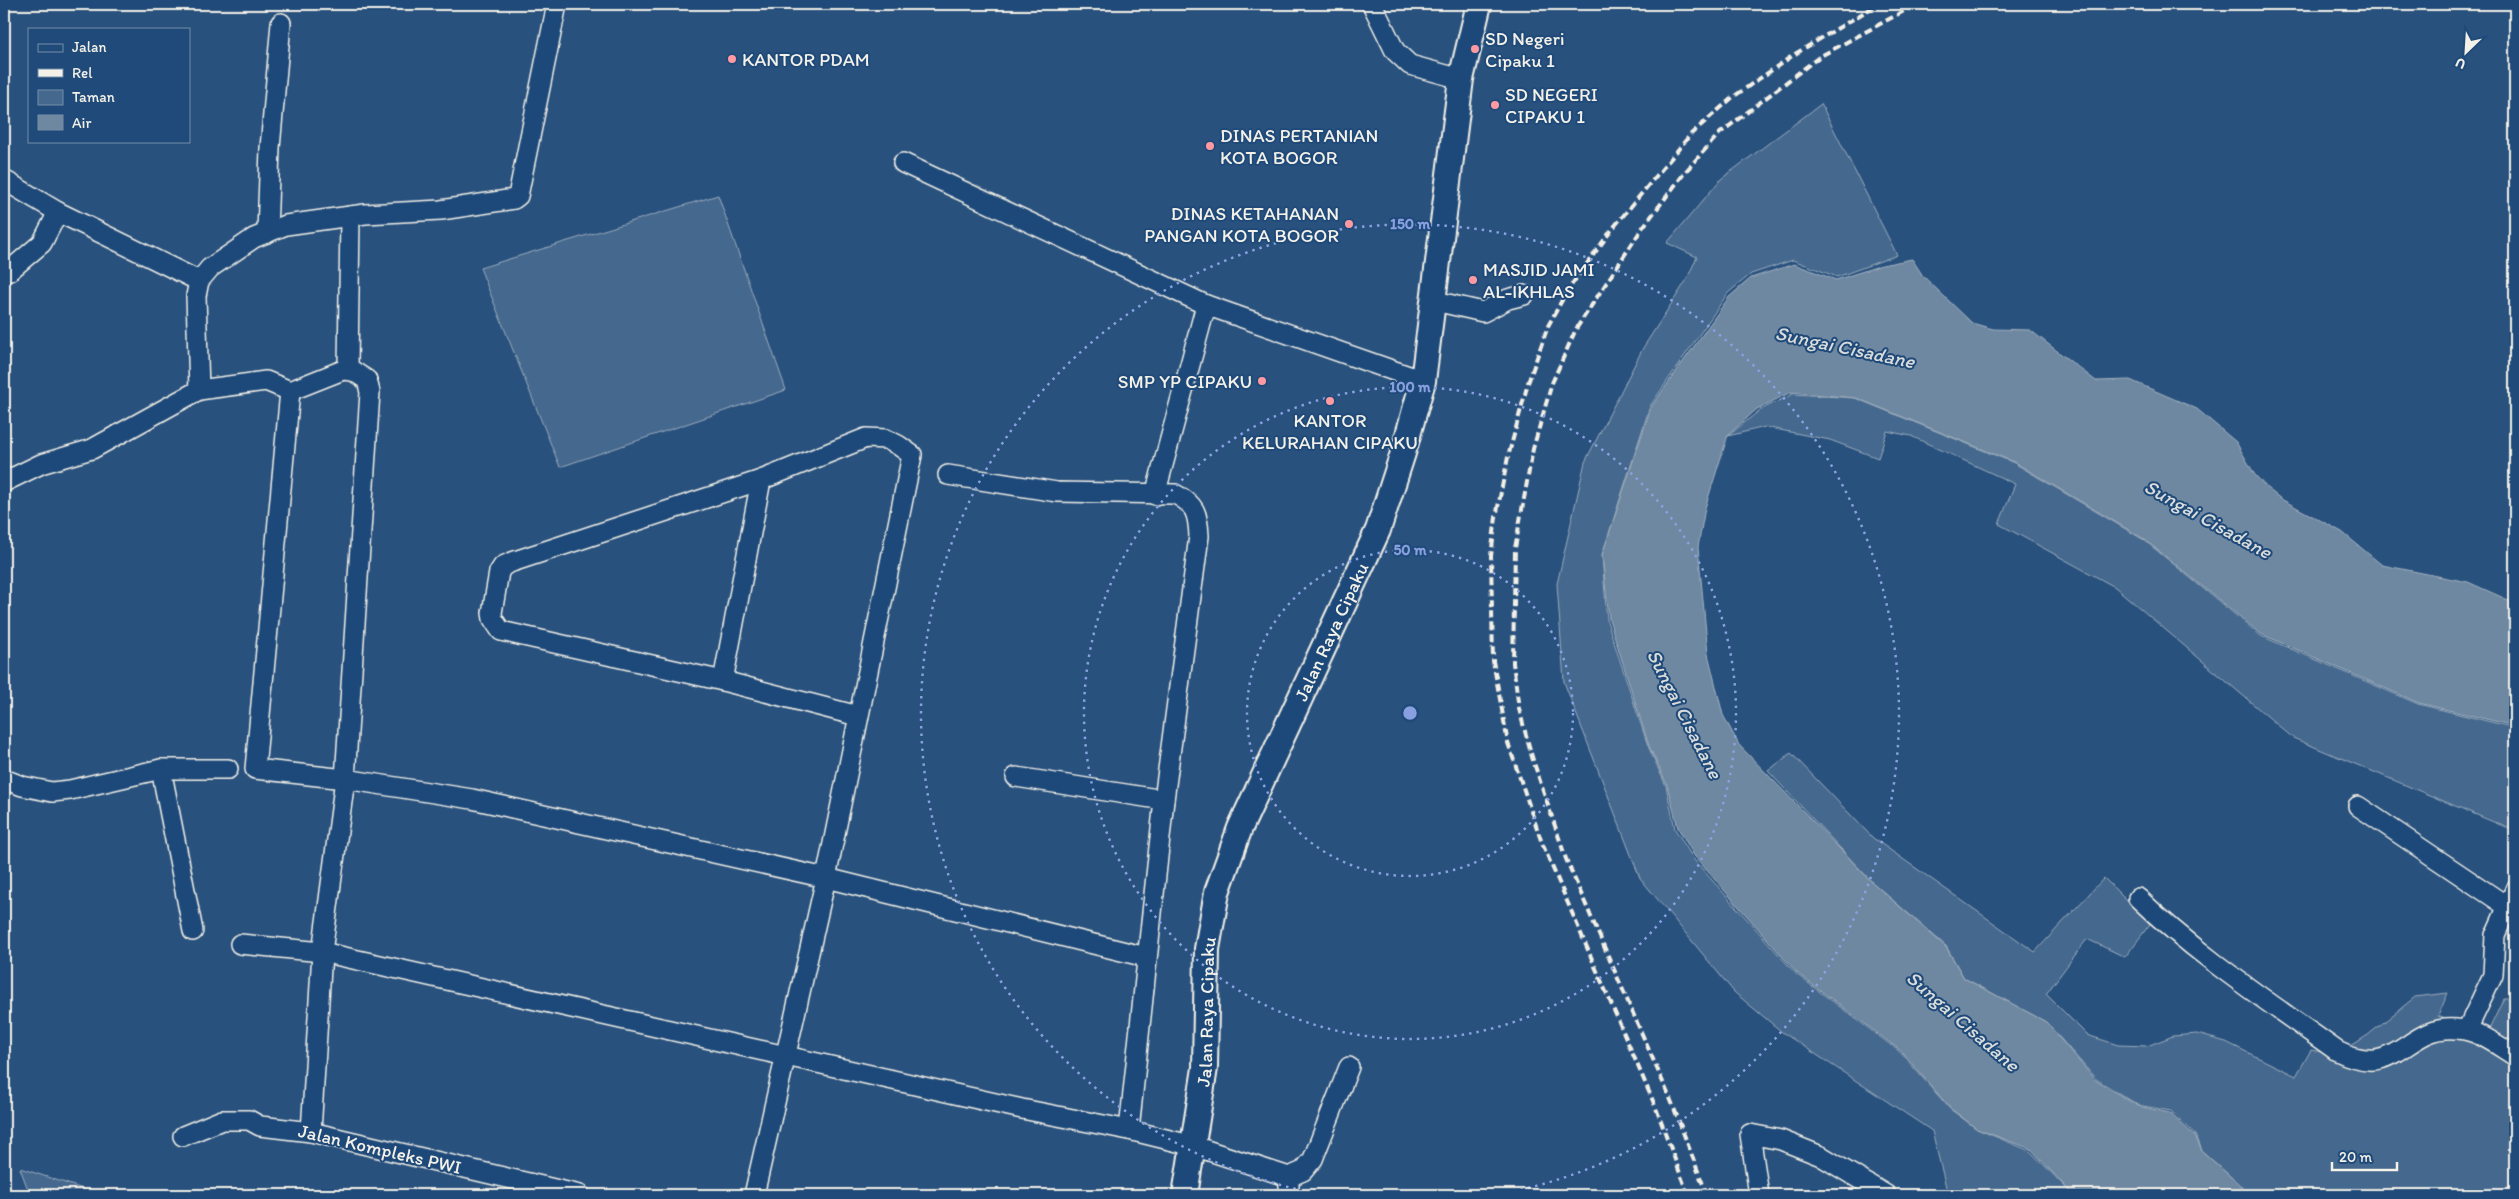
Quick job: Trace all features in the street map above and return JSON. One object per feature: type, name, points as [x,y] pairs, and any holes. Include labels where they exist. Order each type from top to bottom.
[{"type":"street","points":[[199,390],[196,296],[199,281],[210,268],[254,238],[286,226],[350,216],[441,210],[514,199],[518,196],[557,4]]},
{"type":"street","points":[[1372,4],[1396,51],[1410,65],[1461,79]]},
{"type":"street","name":"Jalan Raya Cipaku","points":[[1185,1195],[1205,1068],[1207,949],[1217,892],[1240,828],[1378,530],[1423,381],[1435,301],[1461,79],[1479,4]]},
{"type":"street","points":[[267,233],[270,148],[281,23]]},
{"type":"street","points":[[903,163],[1206,305],[1423,381]]},
{"type":"street","points":[[4,180],[58,212],[199,281]]},
{"type":"street","points":[[4,273],[9,271],[42,243],[58,212]]},
{"type":"street","points":[[348,370],[350,216]]},
{"type":"street","points":[[1435,301],[1478,312],[1489,310],[1508,299],[1524,295]]},
{"type":"street","points":[[1155,495],[1206,305]]},
{"type":"street","points":[[4,482],[40,464],[92,448],[199,390],[266,381],[290,391],[343,370],[348,370],[367,380],[370,392],[345,779],[322,952],[311,1132]]},
{"type":"street","points":[[290,391],[255,769],[345,779],[472,799],[826,878],[1146,957]]},
{"type":"street","points":[[754,1195],[826,878],[912,455],[898,444],[886,439],[866,438],[761,480],[512,562],[503,566],[498,578],[492,613],[493,619],[501,631],[722,681],[858,716]]},
{"type":"street","points":[[948,475],[1057,492],[1175,494],[1188,500],[1196,511],[1199,530],[1164,800],[1129,1130]]},
{"type":"street","points":[[722,681],[761,480]]},
{"type":"street","points":[[4,779],[22,786],[52,792],[70,790],[161,769],[228,769]]},
{"type":"street","points":[[161,769],[193,931]]},
{"type":"street","points":[[1016,777],[1164,800]]},
{"type":"street","points":[[2358,806],[2512,899],[2495,935],[2493,975],[2467,1030]]},
{"type":"street","points":[[2138,898],[2158,918],[2208,957],[2349,1057],[2364,1061],[2378,1061],[2436,1031],[2448,1028],[2467,1030],[2515,1056]]},
{"type":"street","points":[[240,944],[322,952],[786,1057],[1022,1109],[1129,1130],[1194,1146],[1289,1186],[1313,1159],[1349,1067]]},
{"type":"street","name":"Jalan Kompleks PWI","points":[[182,1136],[222,1120],[250,1120],[260,1126],[311,1132],[580,1195]]},
{"type":"street","points":[[1759,1195],[1750,1134],[1781,1140],[1821,1156],[1886,1195]]},
{"type":"green space","points":[[1821,104],[1897,255],[1837,277],[1793,260],[1751,274],[1728,293],[1650,406],[1602,555],[1607,621],[1648,746],[1666,786],[1675,829],[1694,860],[1796,974],[1900,1052],[1950,1109],[1977,1129],[2030,1151],[2073,1195],[1948,1195],[1932,1131],[1782,1032],[1734,992],[1640,878],[1564,682],[1557,584],[1585,462],[1643,348],[1686,281],[1697,257],[1667,243],[1721,179]]},
{"type":"green space","points":[[718,195],[786,390],[560,467],[480,268]]},
{"type":"green space","points":[[1793,394],[1855,398],[2014,463],[2144,540],[2261,636],[2418,704],[2515,728],[2515,831],[2293,738],[2115,587],[1999,524],[2015,484],[1911,436],[1887,431],[1878,458],[1830,440],[1765,427],[1728,436],[1760,410]]},
{"type":"green space","points":[[1791,753],[1873,838],[2035,952],[2104,878],[2150,924],[2125,957],[2087,939],[2046,994],[2087,1035],[2118,1045],[2147,1046],[2173,1036],[2197,1034],[2226,1042],[2296,1076],[2311,1050],[2337,1055],[2368,1035],[2415,997],[2448,993],[2438,1016],[2486,1036],[2504,998],[2515,998],[2515,1195],[2245,1195],[2241,1186],[2202,1151],[2196,1135],[2171,1111],[2138,1105],[2096,1079],[2046,1022],[1964,978],[1946,946],[1873,883],[1768,771]]},
{"type":"green space","points":[[20,1168],[101,1195],[30,1195]]},
{"type":"water","name":"Sungai Cisadane","points":[[1912,259],[1923,276],[1972,323],[1993,329],[2030,330],[2096,381],[2130,380],[2197,409],[2236,442],[2255,475],[2268,489],[2281,499],[2342,532],[2382,565],[2468,582],[2515,603],[2515,726],[2419,703],[2261,634],[2144,539],[2014,462],[1856,398],[1791,392],[1757,409],[1728,435],[1705,508],[1698,547],[1708,654],[1723,715],[1739,745],[1873,883],[1946,947],[1964,978],[2046,1022],[2095,1080],[2138,1106],[2170,1113],[2195,1136],[2202,1151],[2241,1186],[2245,1195],[2073,1195],[2031,1149],[1977,1129],[1950,1108],[1901,1051],[1797,973],[1695,857],[1678,828],[1667,785],[1649,746],[1609,619],[1602,555],[1651,407],[1729,297],[1751,278],[1794,264],[1836,280],[1882,265]]},
{"type":"railway","points":[[1688,1195],[1656,1108],[1542,843],[1508,743],[1493,661],[1491,556],[1496,517],[1508,457],[1528,383],[1548,326],[1567,291],[1613,228],[1691,134],[1733,97],[1795,54],[1878,4]]},
{"type":"railway","points":[[1707,1195],[1672,1103],[1566,859],[1532,757],[1519,709],[1513,663],[1515,548],[1533,449],[1552,383],[1576,329],[1643,227],[1686,171],[1719,134],[1819,57],[1917,4]]},
{"type":"place","name":"SD Negeri Cipaku 1","points":[[1475,49]]},
{"type":"place","name":"KANTOR PDAM","points":[[732,59]]},
{"type":"place","name":"SD NEGERI CIPAKU 1","points":[[1495,105]]},
{"type":"place","name":"DINAS PERTANIAN KOTA BOGOR","points":[[1210,146]]},
{"type":"place","name":"DINAS KETAHANAN PANGAN KOTA BOGOR","points":[[1349,224]]},
{"type":"place","name":"MASJID JAMI AL-IKHLAS","points":[[1473,280]]},
{"type":"place","name":"SMP YP CIPAKU","points":[[1262,381]]},
{"type":"place","name":"KANTOR KELURAHAN CIPAKU","points":[[1330,401]]}]
